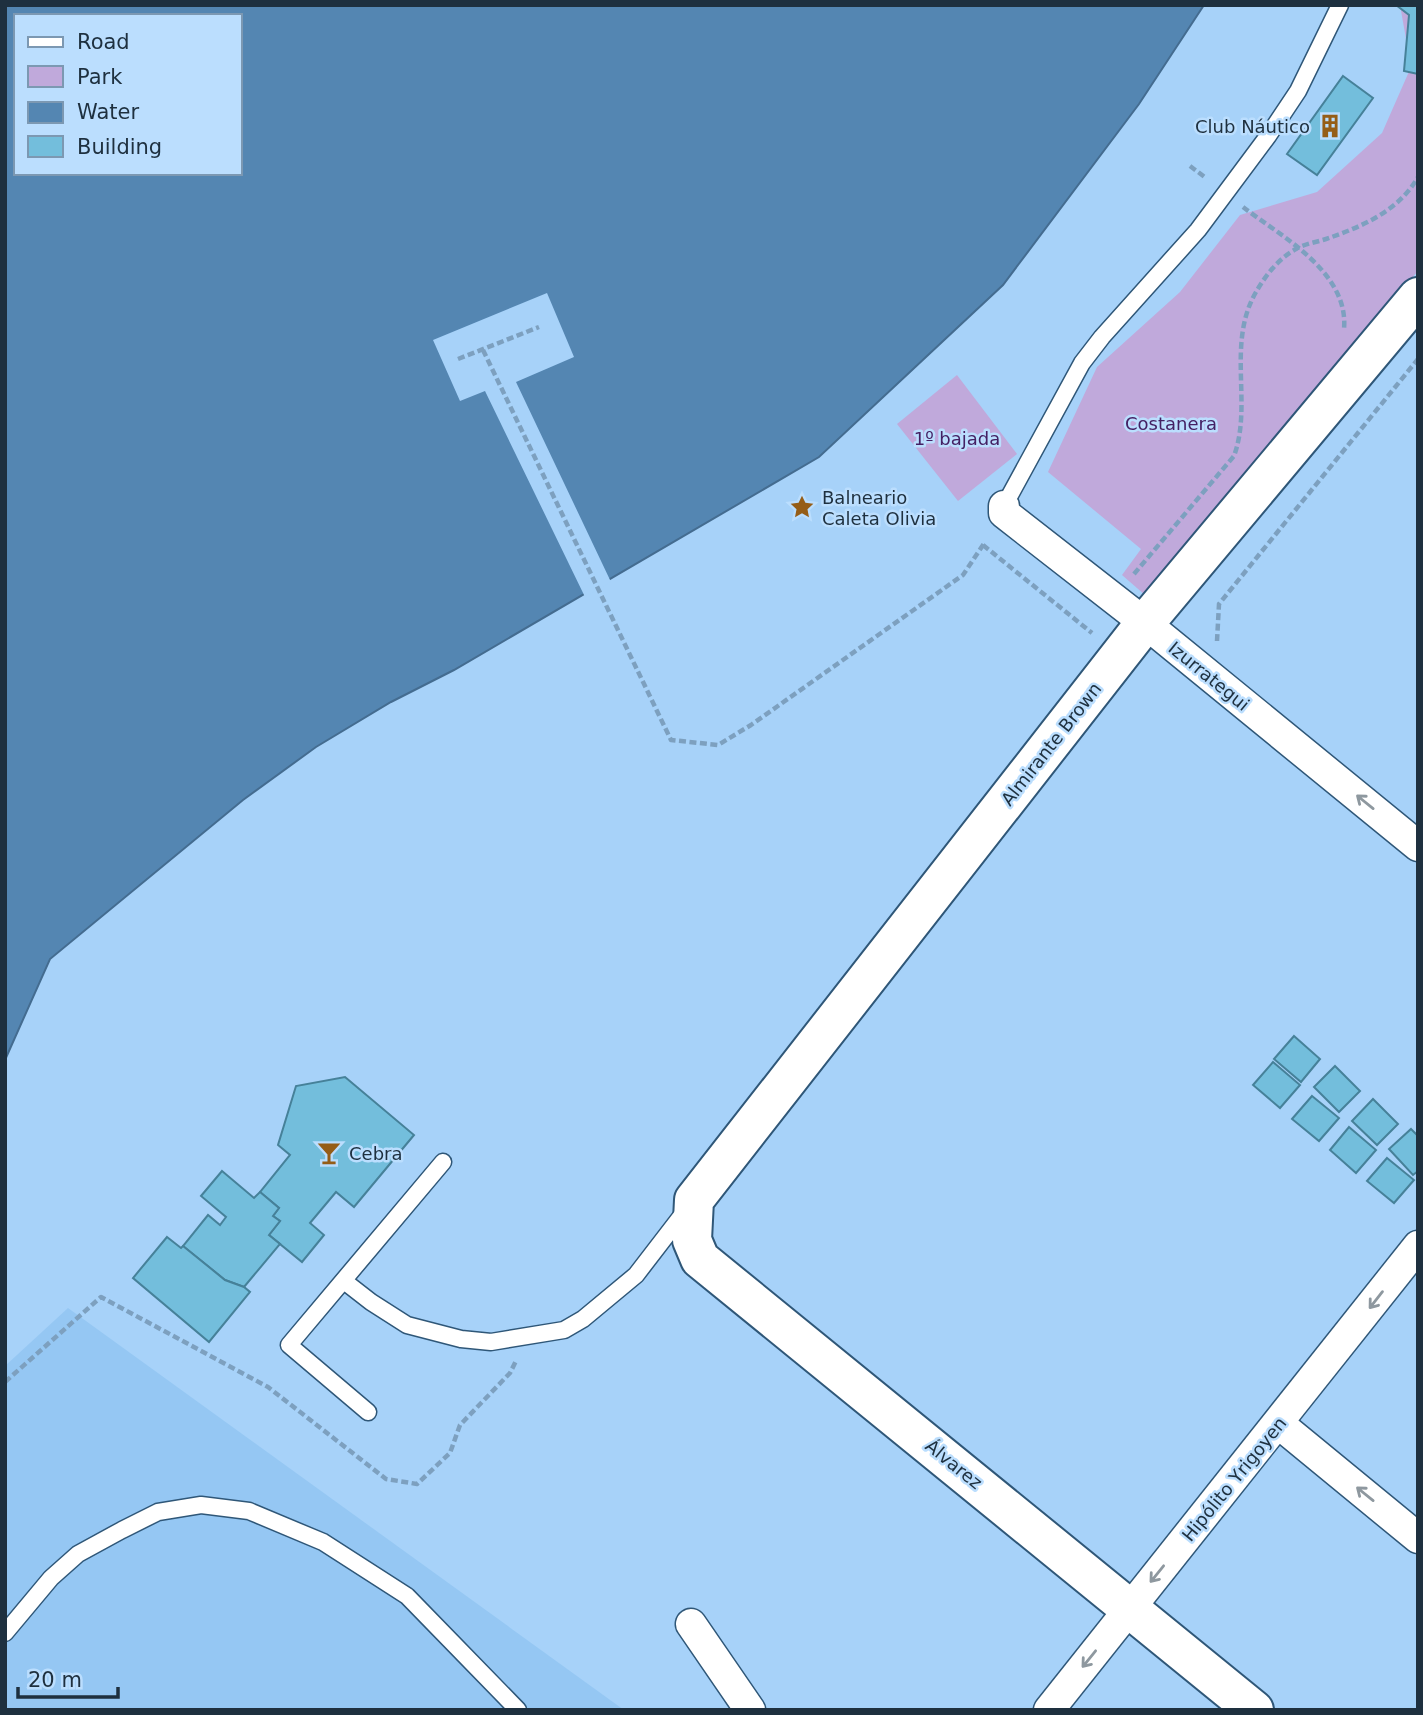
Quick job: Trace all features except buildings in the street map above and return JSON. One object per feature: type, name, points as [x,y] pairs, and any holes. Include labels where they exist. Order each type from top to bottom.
[{"type":"street","name":"Almirante Brown","points":[[694,1200],[1145,623],[1418,297]]},
{"type":"street","name":"Izurrategui","points":[[1004,510],[1418,846]]},
{"type":"street","name":"Álvarez","points":[[694,1200],[692,1240],[700,1259],[1254,1710]]},
{"type":"street","name":"Hipólito Yrigoyen","points":[[1049,1710],[1418,1246]]},
{"type":"street","points":[[1278,1423],[1418,1538]]},
{"type":"street","points":[[691,1624],[750,1710]]},
{"type":"lane","points":[[1004,510],[1082,363],[1198,230],[1226,193],[1298,91],[1340,5]]},
{"type":"lane","points":[[368,1412],[289,1346],[443,1162]]},
{"type":"lane","points":[[344,1281],[407,1325],[461,1339],[491,1342],[564,1330],[636,1275],[694,1200]]},
{"type":"lane","points":[[5,1633],[20,1613],[69,1562],[122,1530],[158,1513],[201,1505],[248,1511],[323,1542],[407,1596],[518,1710]]},
{"type":"path","points":[[1190,166],[1324,272],[1337,291],[1345,316],[1344,331]]},
{"type":"path","points":[[1133,576],[1234,456],[1240,439],[1239,358],[1244,323],[1255,294],[1273,267],[1297,248],[1358,227],[1388,210],[1418,177]]},
{"type":"path","points":[[458,359],[539,327]]},
{"type":"path","points":[[483,350],[671,740],[718,745],[751,725],[963,575],[1004,510]]},
{"type":"path","points":[[1219,604],[1418,359]]},
{"type":"path","points":[[983,545],[1093,635],[1094,645]]},
{"type":"path","points":[[5,1382],[101,1297],[268,1387],[386,1479],[417,1484],[450,1453],[460,1425],[510,1373],[530,1337]]},
{"type":"shaded area","points":[[68,1308],[624,1710],[5,1710],[5,1366]]},
{"type":"green space","name":"Costanera","points":[[1400,5],[1418,5],[1418,271],[1295,413],[1145,595],[1122,575],[1141,549],[1048,472],[1097,367],[1180,292],[1240,215],[1317,192],[1382,133],[1411,67]]},
{"type":"green space","name":"1º bajada","points":[[957,375],[1017,454],[958,501],[897,424]]},
{"type":"water","points":[[5,5],[1204,5],[1139,104],[1003,285],[819,457],[454,670],[391,702],[316,747],[243,800],[50,959],[5,1060]]},
{"type":"pier","points":[[547,293],[574,357],[516,382],[611,582],[585,597],[485,391],[460,401],[433,340]]},
{"type":"place","name":"Club Náutico","points":[[1330,126]]},
{"type":"place","name":"Balneario Caleta Olivia","points":[[802,507]]},
{"type":"place","name":"Cebra","points":[[329,1153]]}]
